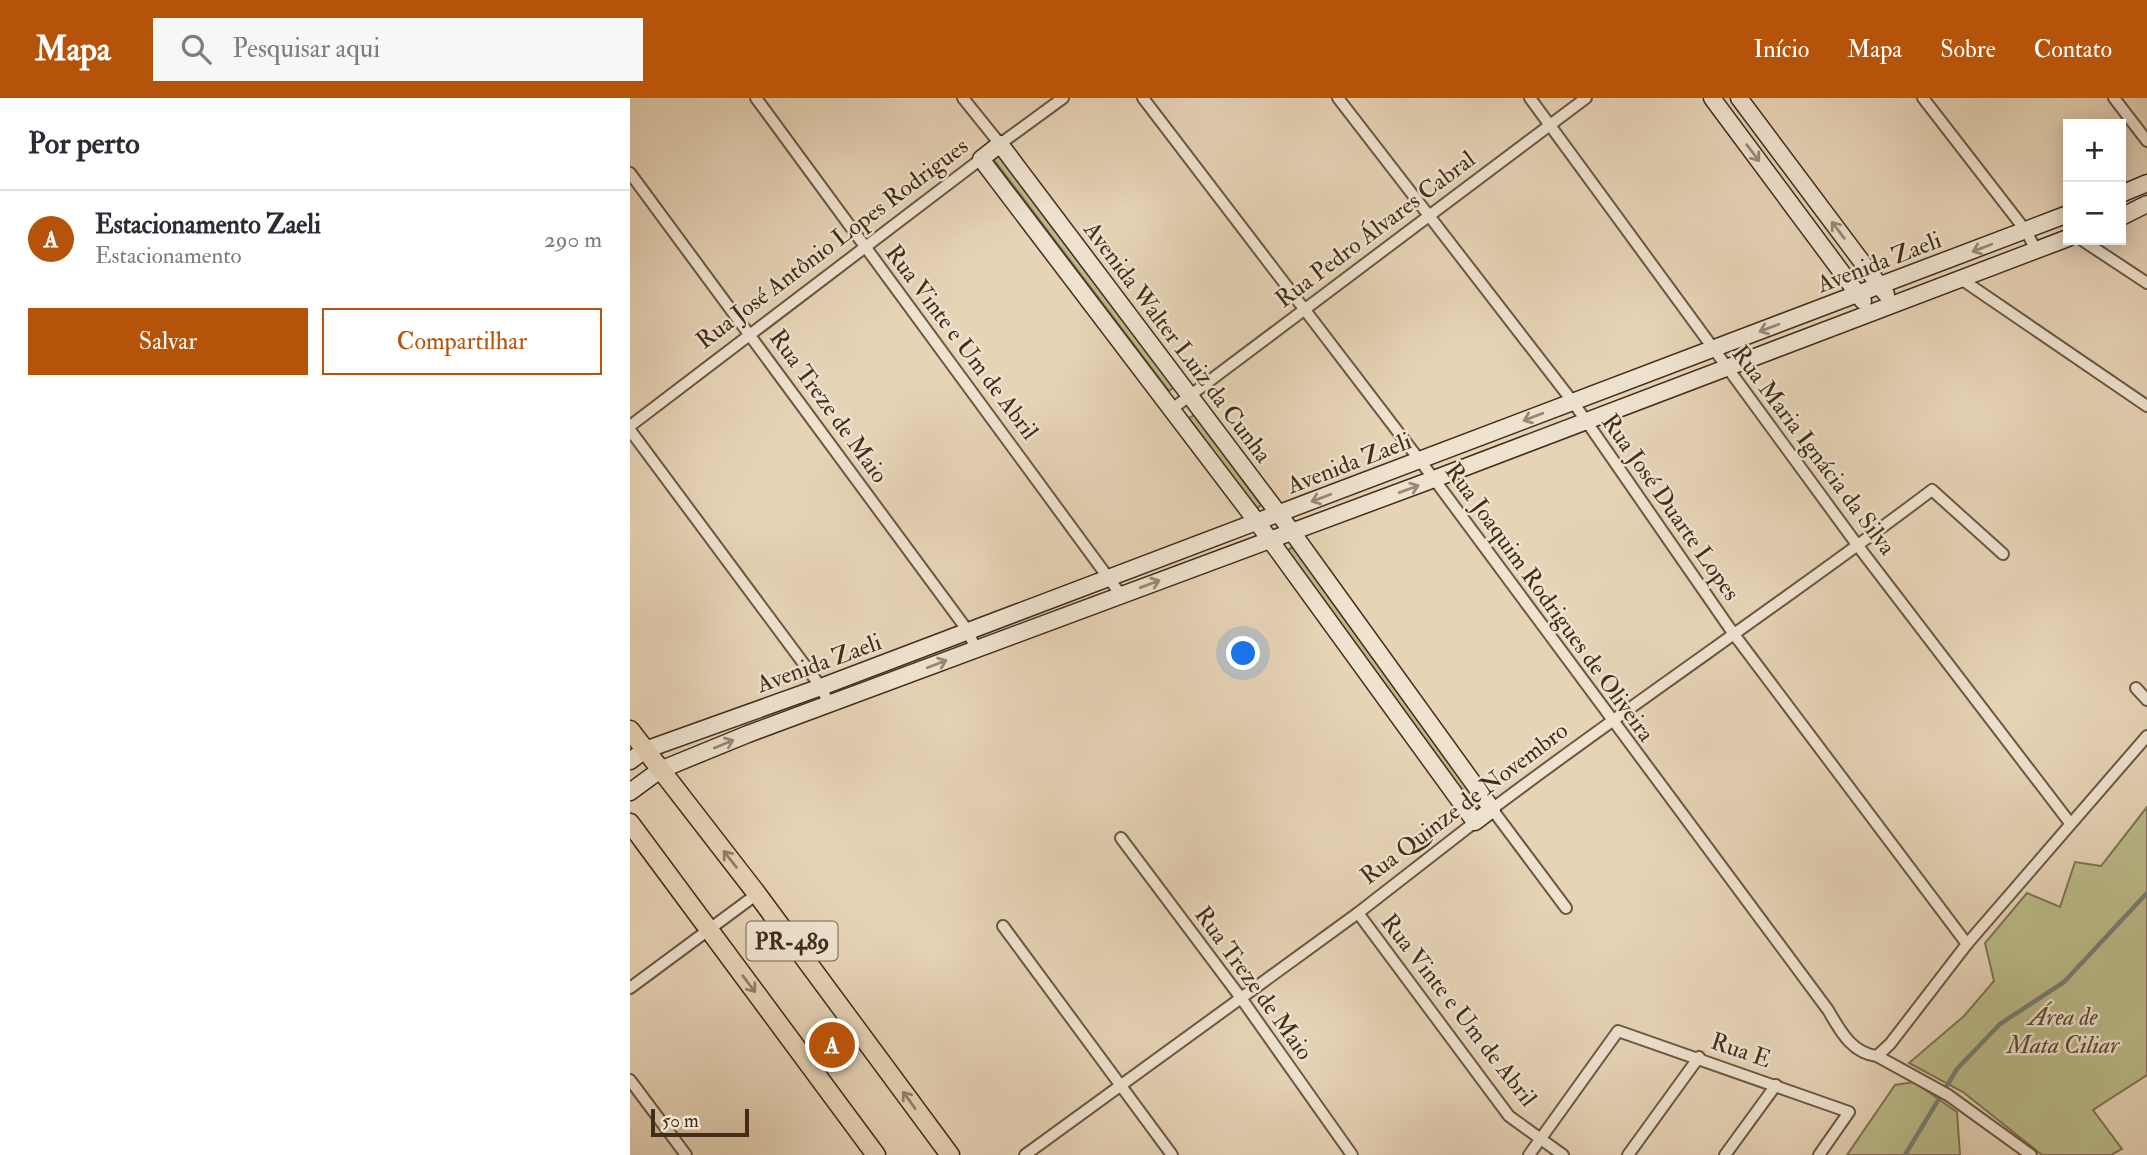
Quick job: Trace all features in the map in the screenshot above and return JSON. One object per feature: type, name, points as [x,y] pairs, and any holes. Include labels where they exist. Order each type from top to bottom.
[{"type":"main road","name":"PR-489","points":[[630,730],[757,894],[950,1155]]},
{"type":"main road","name":"PR-489","points":[[630,823],[876,1155]]},
{"type":"street","name":"Rua Vinte e Um de Abril","points":[[756,98],[1121,595]]},
{"type":"street","points":[[963,98],[1000,144]]},
{"type":"street","name":"Rua José Antônio Lopes Rodrigues","points":[[630,428],[750,332],[1063,98]]},
{"type":"street","name":"Rua Joaquim Rodrigues de Oliveira","points":[[1143,98],[1434,480],[1828,1010],[1847,1040],[1865,1054],[1877,1056],[1948,1094],[2031,1155]]},
{"type":"street","name":"Rua José Duarte Lopes","points":[[1338,98],[1573,402],[1732,633],[1966,944]]},
{"type":"street","name":"Rua Maria Ignácia da Silva","points":[[1530,98],[1858,546],[2070,823]]},
{"type":"street","name":"Rua Pedro Álvares Cabral","points":[[1172,409],[1426,215],[1586,98]]},
{"type":"street","points":[[1712,98],[1859,294],[1871,314]]},
{"type":"street","points":[[1739,98],[1893,305]]},
{"type":"street","points":[[1923,98],[2026,231],[2036,250]]},
{"type":"street","points":[[2114,98],[2147,141]]},
{"type":"street","name":"Avenida Walter Luiz da Cunha","points":[[1000,144],[1279,514],[1566,908]]},
{"type":"street","name":"Avenida Walter Luiz da Cunha","points":[[981,159],[1258,522],[1475,822]]},
{"type":"street","name":"Rua Treze de Maio","points":[[630,173],[750,332],[968,631],[976,650]]},
{"type":"street","points":[[2126,192],[2147,183]]},
{"type":"street","points":[[2126,214],[2147,204]]},
{"type":"street","name":"Avenida Zaeli","points":[[630,761],[645,750],[821,687],[2063,216]]},
{"type":"street","name":"Avenida Zaeli","points":[[630,792],[660,770],[829,704],[1434,480],[2063,239]]},
{"type":"street","points":[[2090,245],[2147,283]]},
{"type":"street","points":[[1961,279],[2147,406]]},
{"type":"street","points":[[630,428],[821,687],[829,704]]},
{"type":"street","name":"Rua Quinze de Novembro","points":[[1025,1155],[1119,1084],[1358,913],[1610,720],[1858,546],[1932,490],[2003,554]]},
{"type":"street","points":[[2136,688],[2147,701]]},
{"type":"street","points":[[1877,1056],[1890,1044],[1966,944],[2147,736]]},
{"type":"street","name":"Rua Treze de Maio","points":[[1121,838],[1241,998],[1352,1155]]},
{"type":"street","points":[[630,988],[757,894]]},
{"type":"street","name":"Rua Vinte e Um de Abril","points":[[1358,913],[1509,1116],[1563,1155]]},
{"type":"street","points":[[1003,926],[1172,1155]]},
{"type":"street","name":"Rua E","points":[[1540,1140],[1618,1031],[1699,1057],[1849,1112],[1819,1155]]},
{"type":"street","points":[[1628,1155],[1699,1057]]},
{"type":"street","points":[[630,1080],[686,1155]]},
{"type":"street","points":[[1725,1155],[1776,1085]]},
{"type":"street","points":[[1530,1155],[1540,1140]]},
{"type":"green space","points":[[997,152],[1175,387],[1169,391],[991,156]]},
{"type":"green space","points":[[1194,415],[1261,505],[1255,510],[1189,418]]},
{"type":"green space","points":[[1294,546],[1481,806],[1475,811],[1287,551]]},
{"type":"green space","name":"Área de Mata Ciliar","points":[[2147,807],[2147,1075],[2093,1110],[2122,1149],[2111,1155],[2042,1155],[1963,1092],[1909,1063],[1964,1016],[1994,981],[1985,943],[2027,893],[2060,907],[2075,862],[2101,866]]},
{"type":"green space","name":"Área de Mata Ciliar","points":[[1914,1082],[1957,1112],[1960,1155],[1847,1155],[1895,1085]]},
{"type":"waterway","points":[[1905,1155],[1957,1069],[2000,1024],[2064,982],[2147,893]]},
{"type":"place","name":"Estacionamento Zaeli","points":[[832,1045]]}]
